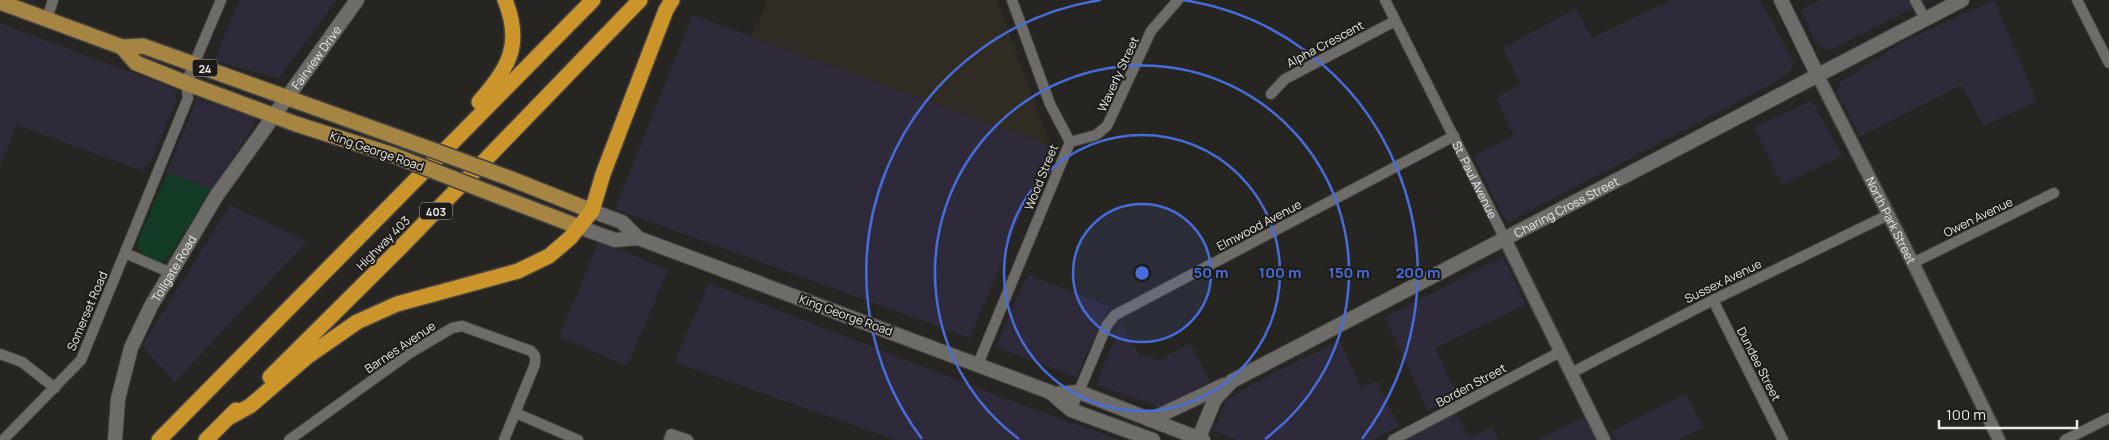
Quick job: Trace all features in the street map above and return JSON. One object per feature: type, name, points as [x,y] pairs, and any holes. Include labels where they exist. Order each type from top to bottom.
[{"type":"highway","points":[[447,148],[461,124],[500,78],[513,48],[513,20],[505,0]]},
{"type":"highway","name":"Highway 403","points":[[159,440],[593,0]]},
{"type":"highway","name":"Highway 403","points":[[206,440],[401,247],[640,0]]},
{"type":"highway","points":[[228,418],[250,406],[308,356],[357,322],[397,304],[518,272],[549,256],[570,238],[592,211],[603,174],[666,10],[672,0]]},
{"type":"main road","name":"Fairview Drive","points":[[274,116],[357,0]]},
{"type":"main road","name":"North Park Street","points":[[1781,0],[1817,74]]},
{"type":"main road","name":"Charing Cross Street","points":[[1200,439],[1215,399],[1232,381],[1962,0]]},
{"type":"main road","name":"King George Road","points":[[0,2],[122,47],[143,46],[509,178],[622,222],[638,238],[978,364],[1054,394],[1071,410],[1152,440]]},
{"type":"main road","name":"King George Road","points":[[122,47],[136,63],[274,116],[393,155],[614,240],[638,238]]},
{"type":"main road","name":"Tollgate Road","points":[[115,440],[118,398],[131,348],[152,306],[217,195],[274,116]]},
{"type":"main road","points":[[1150,420],[1232,381]]},
{"type":"main road","name":"King George Road","points":[[1054,394],[1079,392],[1200,439]]},
{"type":"street","points":[[47,19],[54,0]]},
{"type":"street","points":[[186,83],[222,0]]},
{"type":"street","name":"Wood Street","points":[[978,364],[1070,142],[1050,104],[1012,0]]},
{"type":"street","name":"Waverly Street","points":[[1070,142],[1096,135],[1107,126],[1152,31],[1178,0]]},
{"type":"street","name":"St. Paul Avenue","points":[[1385,0],[1604,440]]},
{"type":"street","points":[[1916,0],[1925,19]]},
{"type":"street","points":[[2076,0],[2109,62]]},
{"type":"street","name":"Alpha Crescent","points":[[1270,94],[1285,79],[1395,21]]},
{"type":"street","name":"North Park Street","points":[[1817,74],[1913,263],[1999,440]]},
{"type":"street","name":"Somerset Road","points":[[4,440],[81,360],[188,98],[186,83]]},
{"type":"street","name":"Elmwood Avenue","points":[[1071,410],[1107,325],[1114,315],[1454,136]]},
{"type":"street","name":"Owen Avenue","points":[[1913,263],[2054,194]]},
{"type":"street","name":"Sussex Avenue","points":[[1571,372],[1888,215]]},
{"type":"street","points":[[125,253],[171,273]]},
{"type":"street","name":"Dundee Street","points":[[1713,300],[1783,440]]},
{"type":"street","name":"Barnes Avenue","points":[[289,440],[410,353],[452,328],[462,326],[531,351],[535,356],[535,364],[504,440]]},
{"type":"street","name":"Borden Street","points":[[1393,440],[1560,352]]},
{"type":"street","points":[[0,354],[22,362],[55,388]]},
{"type":"street","points":[[516,413],[578,440]]},
{"type":"street","points":[[2065,440],[2109,418]]},
{"type":"street","points":[[669,440],[671,434],[688,440]]},
{"type":"shaded area","points":[[239,0],[336,0],[279,78],[214,61]]},
{"type":"shaded area","points":[[768,0],[997,0],[1050,145],[751,36]]},
{"type":"shaded area","points":[[1671,0],[1760,0],[1794,63],[1789,72],[1774,83],[1507,223],[1473,156],[1514,136],[1496,98],[1521,84],[1503,48],[1576,8],[1592,38]]},
{"type":"shaded area","points":[[1821,0],[1929,0],[1828,51],[1815,42],[1801,10]]},
{"type":"shaded area","points":[[1994,0],[2037,101],[1984,126],[1961,85],[1860,137],[1837,92],[1841,82],[1902,42]]},
{"type":"shaded area","points":[[693,15],[1050,145],[970,338],[615,209]]},
{"type":"shaded area","points":[[0,23],[175,89],[176,101],[152,159],[143,171],[17,125],[0,167]]},
{"type":"shaded area","points":[[197,99],[254,117],[255,124],[210,192],[210,189],[172,174],[166,175]]},
{"type":"shaded area","points":[[1811,101],[1842,156],[1782,185],[1754,127]]},
{"type":"shaded area","points":[[230,205],[307,241],[175,382],[142,346]]},
{"type":"shaded area","points":[[599,241],[668,270],[627,366],[559,337]]},
{"type":"shaded area","points":[[1503,256],[1526,305],[1435,348],[1457,394],[1428,411],[1385,317]]},
{"type":"shaded area","points":[[1029,275],[1109,306],[1076,377],[996,347],[1023,283]]},
{"type":"shaded area","points":[[709,283],[993,394],[1119,440],[896,440],[674,362]]},
{"type":"shaded area","points":[[1120,324],[1140,356],[1160,360],[1190,343],[1210,381],[1160,407],[1096,385]]},
{"type":"shaded area","points":[[1340,341],[1361,387],[1377,381],[1399,426],[1372,440],[1238,440],[1213,431],[1226,400],[1275,372]]},
{"type":"shaded area","points":[[1686,394],[1703,428],[1679,440],[1615,440],[1611,431]]},
{"type":"shaded area","points":[[1456,413],[1467,434],[1476,435],[1492,427],[1499,440],[1403,440]]},
{"type":"shaded area","points":[[1586,416],[1597,440],[1538,440]]},
{"type":"green space","points":[[172,174],[210,189],[210,192],[169,257],[162,262],[150,258],[143,253],[137,243],[166,175]]}]
